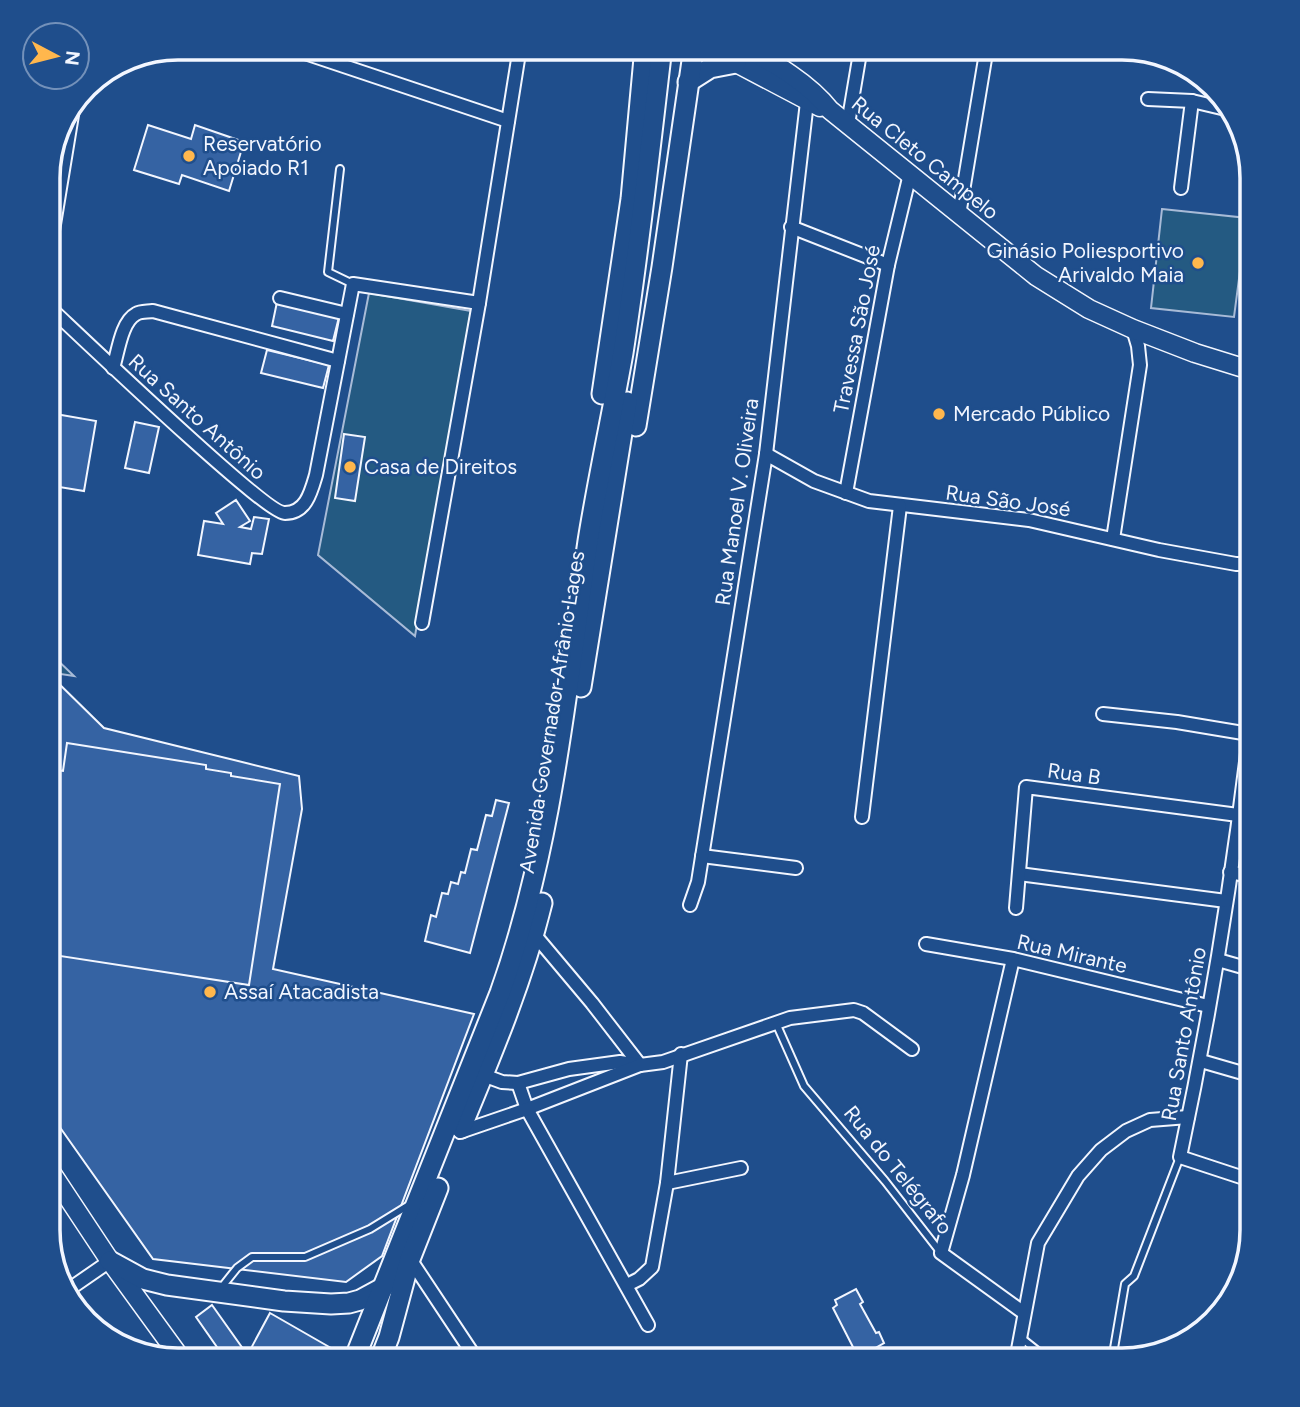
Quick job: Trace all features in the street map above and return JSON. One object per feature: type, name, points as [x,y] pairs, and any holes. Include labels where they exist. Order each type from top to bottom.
[{"type":"main road","points":[[596,541],[601,406],[631,199],[643,60]]},
{"type":"main road","name":"Avenida Governador Afrânio Lages","points":[[385,1348],[410,1259],[510,1006],[534,934],[563,803],[660,60]]},
{"type":"main road","name":"Avenida Governador Afrânio Lages","points":[[374,1330],[384,1287],[500,993],[519,939],[535,880],[596,541],[643,305],[672,60]]},
{"type":"main road","points":[[596,541],[622,490],[634,434],[692,60]]},
{"type":"main road","points":[[688,82],[710,68],[730,60]]},
{"type":"main road","name":"Rua Cleto Campelo","points":[[756,60],[807,102],[830,110]]},
{"type":"main road","name":"Rua Cleto Campelo","points":[[760,60],[804,85],[822,99],[830,110],[1036,276],[1089,309],[1133,329],[1195,353],[1240,366]]},
{"type":"main road","points":[[60,1186],[110,1262],[174,1347]]},
{"type":"main road","points":[[363,1348],[410,1259]]},
{"type":"main road","points":[[110,1262],[144,1279],[217,1293],[331,1304],[360,1300],[384,1287]]},
{"type":"main road","points":[[371,1348],[374,1330]]},
{"type":"street","points":[[326,60],[508,121]]},
{"type":"street","points":[[422,623],[479,303],[518,60]]},
{"type":"street","points":[[848,124],[859,60]]},
{"type":"street","points":[[959,215],[985,60]]},
{"type":"street","points":[[1148,99],[1192,101],[1217,107]]},
{"type":"street","points":[[1181,188],[1192,101]]},
{"type":"street","name":"Rua Manoel V. Oliveira","points":[[690,905],[698,882],[765,454],[807,102]]},
{"type":"street","name":"Travessa São José","points":[[846,493],[888,265],[910,174]]},
{"type":"street","points":[[791,227],[888,265]]},
{"type":"street","points":[[113,368],[127,324],[132,316],[139,312],[153,311],[338,361],[353,284],[479,303]]},
{"type":"street","points":[[280,298],[347,314]]},
{"type":"street","name":"Rua Santo Antônio","points":[[60,317],[113,368],[278,513],[286,514],[301,507],[309,499],[338,361]]},
{"type":"street","points":[[1113,539],[1140,366],[1133,329]]},
{"type":"street","name":"Rua São José","points":[[765,454],[814,481],[869,501],[1029,520],[1159,550],[1240,564]]},
{"type":"street","points":[[862,817],[900,506]]},
{"type":"street","points":[[1103,714],[1240,732]]},
{"type":"street","name":"Rua B","points":[[1016,908],[1026,787],[1238,816]]},
{"type":"street","name":"Rua Santo Antônio","points":[[1180,1157],[1217,960],[1240,801]]},
{"type":"street","points":[[702,856],[796,869]]},
{"type":"street","points":[[1230,872],[1240,874]]},
{"type":"street","points":[[1020,874],[1226,901]]},
{"type":"street","points":[[534,934],[640,1065]]},
{"type":"street","name":"Rua Mirante","points":[[926,944],[1013,959],[1208,1006]]},
{"type":"street","points":[[941,1253],[964,1175],[1013,959]]},
{"type":"street","points":[[1217,960],[1240,966]]},
{"type":"street","points":[[460,1132],[640,1065],[663,1062],[790,1018],[854,1010],[863,1013],[912,1049]]},
{"type":"street","points":[[627,1285],[639,1279],[652,1267],[667,1183],[681,1055]]},
{"type":"street","points":[[1200,1060],[1240,1072]]},
{"type":"street","points":[[483,1075],[502,1082],[517,1083],[569,1069],[620,1062],[640,1065]]},
{"type":"street","points":[[517,1083],[527,1109],[648,1325]]},
{"type":"street","points":[[1018,1348],[1038,1243],[1078,1177],[1101,1150],[1126,1131],[1150,1120],[1188,1117]]},
{"type":"street","points":[[1180,1157],[1240,1177]]},
{"type":"street","points":[[667,1183],[741,1168]]},
{"type":"street","name":"Rua do Telégrafo","points":[[941,1253],[1024,1313]]},
{"type":"street","points":[[410,1259],[469,1348]]},
{"type":"street","points":[[74,1286],[110,1262]]},
{"type":"lane","points":[[340,169],[328,272],[353,284]]},
{"type":"lane","name":"Rua do Telégrafo","points":[[776,1023],[804,1086],[885,1181],[941,1253]]},
{"type":"lane","name":"Rua Santo Antônio","points":[[1114,1348],[1125,1284],[1134,1276],[1180,1157]]},
{"type":"lane","points":[[217,1293],[237,1268],[252,1257],[305,1257],[370,1229],[419,1199]]},
{"type":"lane","points":[[1020,1337],[1034,1348]]},
{"type":"shaded area","name":"Ginásio Poliesportivo Arivaldo Maia","points":[[1162,209],[1240,217],[1240,271],[1234,317],[1151,308]]},
{"type":"shaded area","points":[[369,293],[471,311],[415,636],[318,555]]},
{"type":"shaded area","points":[[60,663],[74,676],[60,674]]},
{"type":"building","name":"Reservatório Apoiado R1","points":[[148,125],[191,139],[195,125],[244,142],[229,191],[182,175],[179,184],[134,170]]},
{"type":"building","points":[[277,302],[339,317],[333,341],[272,326]]},
{"type":"building","points":[[267,350],[329,365],[323,388],[261,373]]},
{"type":"building","points":[[60,415],[96,421],[84,491],[60,487]]},
{"type":"building","points":[[135,422],[159,427],[149,473],[125,468]]},
{"type":"building","name":"Casa de Direitos","points":[[344,434],[365,437],[355,501],[335,498]]},
{"type":"building","points":[[236,500],[250,521],[240,527],[251,529],[254,517],[269,519],[262,554],[252,553],[250,564],[198,555],[204,521],[223,524],[216,513]]},
{"type":"building","name":"Assaí Atacadista","points":[[60,685],[104,728],[299,776],[302,809],[273,969],[474,1014],[382,1256],[346,1282],[153,1259],[60,1127]]},
{"type":"building","points":[[67,743],[206,765],[206,769],[231,773],[231,776],[280,784],[249,985],[60,956],[60,771],[63,771]]},
{"type":"building","points":[[496,800],[509,803],[470,953],[425,941],[431,915],[436,917],[442,893],[448,894],[451,882],[458,884],[461,872],[465,873],[471,849],[477,850],[486,815],[492,816]]},
{"type":"building","points":[[856,1289],[863,1302],[860,1304],[884,1343],[875,1348],[853,1348],[833,1308],[837,1305],[835,1300]]},
{"type":"building","points":[[212,1305],[242,1348],[218,1348],[196,1317]]},
{"type":"building","points":[[270,1313],[331,1348],[251,1348]]},
{"type":"place","name":"Reservatório Apoiado R1","points":[[189,156]]},
{"type":"place","name":"Ginásio Poliesportivo Arivaldo Maia","points":[[1198,263]]},
{"type":"place","name":"Mercado Público","points":[[939,414]]},
{"type":"place","name":"Casa de Direitos","points":[[350,467]]},
{"type":"place","name":"Assaí Atacadista","points":[[210,992]]}]
